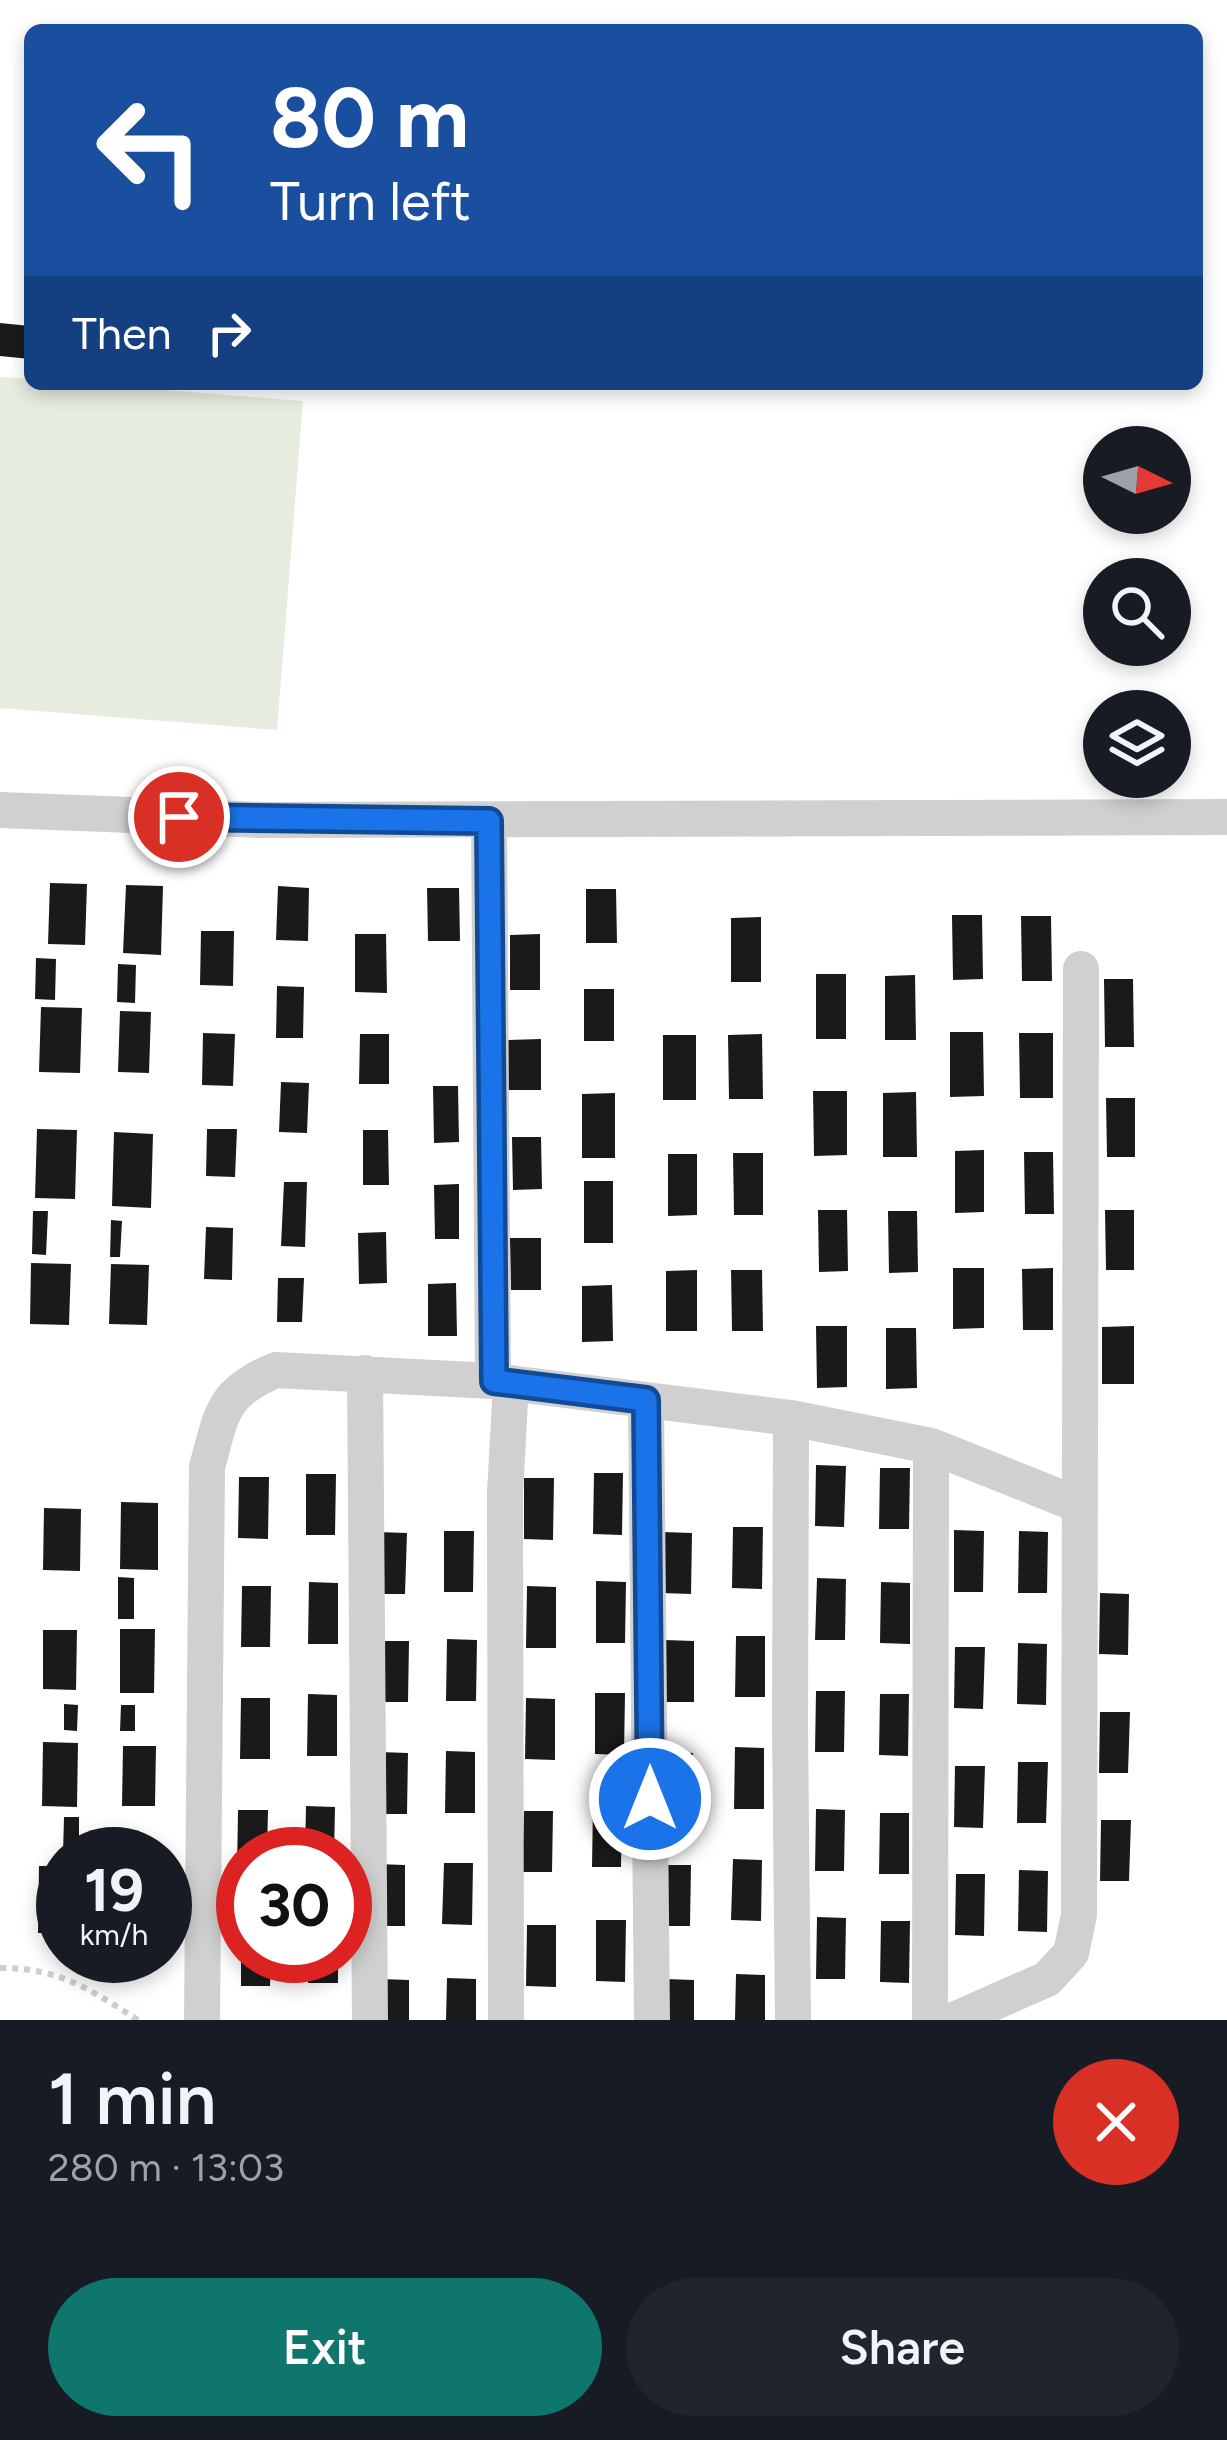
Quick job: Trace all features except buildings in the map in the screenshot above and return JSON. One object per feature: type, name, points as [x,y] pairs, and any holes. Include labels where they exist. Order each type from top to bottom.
[{"type":"street","points":[[0,810],[264,820],[1227,817]]},
{"type":"street","points":[[489,821],[505,1493],[506,2020]]},
{"type":"street","points":[[954,2020],[1047,1979],[1071,1953],[1079,1915],[1081,969]]},
{"type":"street","points":[[202,2020],[207,1467],[232,1395],[250,1381],[277,1370],[502,1382],[791,1418],[931,1446],[1079,1504]]},
{"type":"street","points":[[365,1373],[370,2020]]},
{"type":"street","points":[[646,1400],[652,2020]]},
{"type":"street","points":[[791,1418],[793,2020]]},
{"type":"street","points":[[930,2020],[931,1446]]},
{"type":"path","points":[[0,1968],[68,1978],[138,2020]]},
{"type":"shaded area","points":[[0,377],[24,379],[24,390],[165,390],[303,401],[277,730],[0,708]]},
{"type":"route","points":[[179,817],[489,821],[494,1381],[646,1400],[650,1799]]}]
